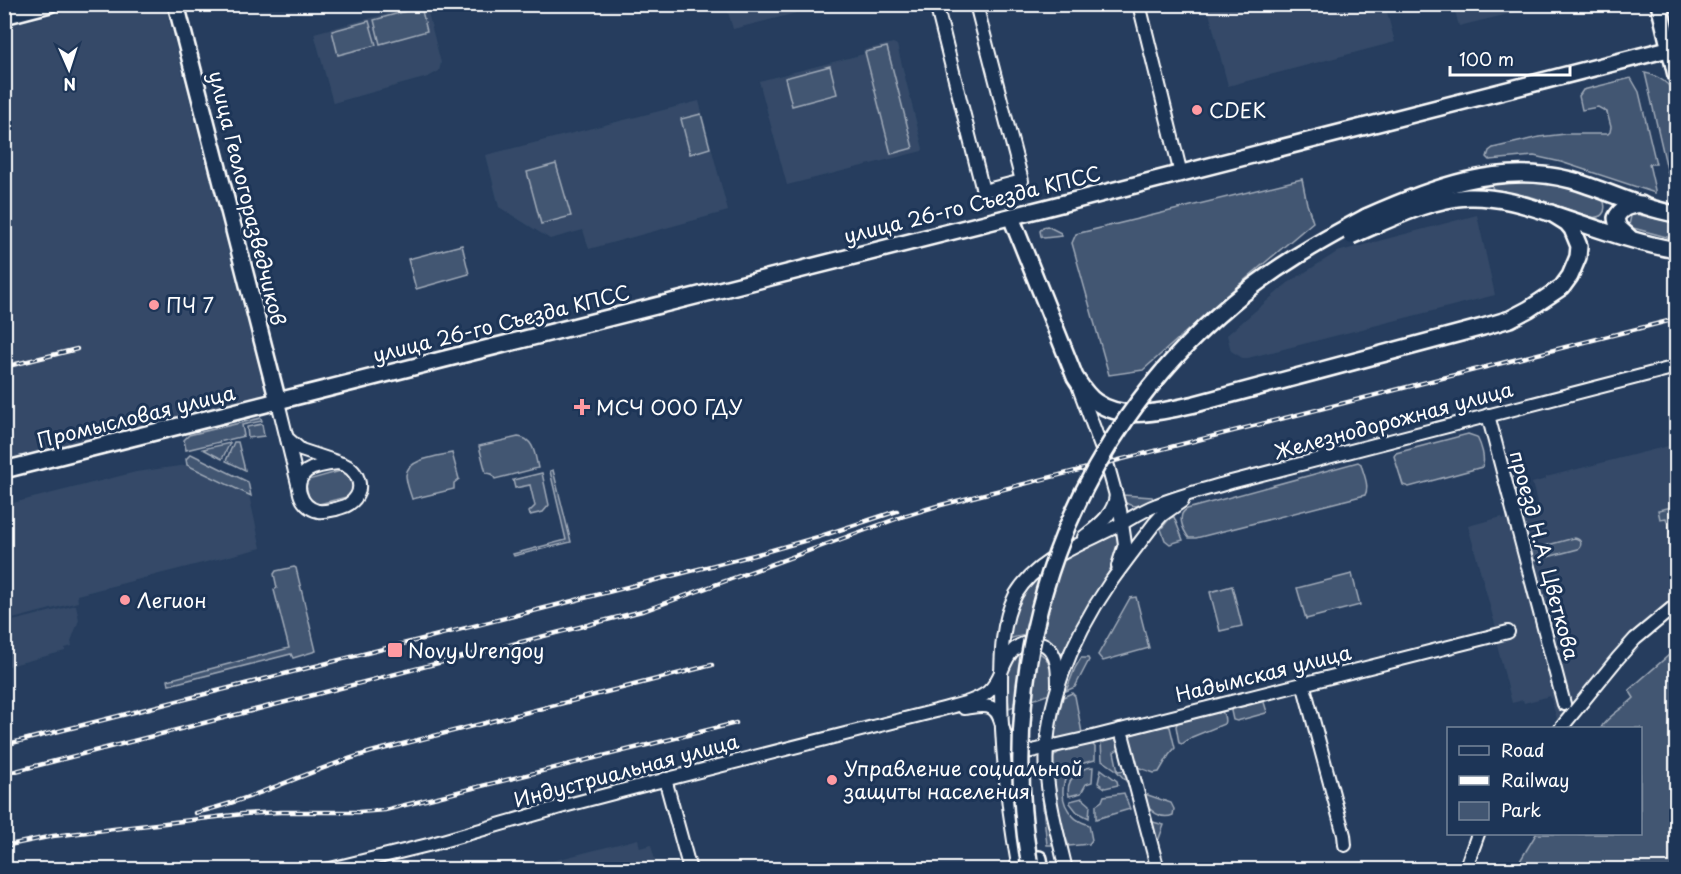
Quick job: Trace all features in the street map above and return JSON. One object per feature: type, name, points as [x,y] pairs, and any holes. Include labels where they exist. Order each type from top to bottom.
[{"type":"main road","points":[[4,16],[50,4]]},
{"type":"main road","name":"улица Геологоразведчиков","points":[[176,4],[278,402]]},
{"type":"main road","points":[[1659,4],[1673,48],[1677,75]]},
{"type":"main road","name":"улица 26-го Съезда КПСС","points":[[278,402],[1673,48]]},
{"type":"main road","points":[[1032,866],[1023,812],[1021,744],[1023,703],[1031,645],[1046,583],[1068,524],[1110,443],[1142,396],[1179,352],[1243,294],[1319,243],[1371,221],[1421,194],[1466,180],[1500,174],[1524,173],[1554,176],[1677,214]]},
{"type":"main road","points":[[1371,221],[1438,202],[1484,197],[1534,207],[1632,239],[1677,250]]},
{"type":"main road","points":[[1632,239],[1618,226],[1616,218],[1626,207],[1641,204]]},
{"type":"main road","points":[[1011,216],[1075,377],[1086,393],[1101,405],[1132,413],[1157,412],[1195,404],[1501,321],[1529,309],[1562,287],[1575,267],[1578,257],[1579,246],[1576,237],[1567,223],[1551,213]]},
{"type":"main road","name":"Промысловая улица","points":[[4,470],[278,402]]},
{"type":"street","points":[[936,4],[983,191],[1022,182],[976,4]]},
{"type":"street","points":[[1139,4],[1181,174]]},
{"type":"street","name":"Железнодорожная улица","points":[[1056,557],[1156,505],[1201,491],[1677,367]]},
{"type":"street","points":[[1075,377],[1100,441],[1123,523],[1125,544],[1110,584]]},
{"type":"street","points":[[278,402],[301,496],[307,506],[319,511],[351,503],[358,495],[359,480],[352,469],[342,463],[301,450],[287,438]]},
{"type":"street","name":"проезд Н.А. Цветкова","points":[[1488,415],[1564,704]]},
{"type":"street","points":[[301,496],[300,481],[305,473],[311,469],[342,463]]},
{"type":"street","points":[[1066,870],[1048,791],[1046,749],[1049,724],[1064,670],[1078,639],[1110,584],[1162,515],[1201,491]]},
{"type":"street","points":[[1032,866],[1006,777],[1001,673],[1005,625],[1023,584],[1038,569],[1092,531],[1107,517],[1115,504],[1116,495]]},
{"type":"street","points":[[1563,727],[1635,639],[1677,605]]},
{"type":"street","name":"Надымская улица","points":[[1002,726],[1010,747],[1015,752],[1046,749],[1508,632]]},
{"type":"street","name":"Индустриальная улица","points":[[326,870],[432,844],[664,779],[936,711],[981,697],[993,687],[1012,650],[1024,644],[1038,643],[1046,646],[1052,652],[1058,667],[1058,688]]},
{"type":"street","points":[[1303,683],[1345,845]]},
{"type":"street","name":"Индустриальная улица","points":[[936,711],[986,706],[995,710],[1002,726]]},
{"type":"street","points":[[1121,730],[1158,870]]},
{"type":"street","points":[[664,779],[690,870]]},
{"type":"street","points":[[1465,870],[1478,835]]},
{"type":"shaded area","points":[[1453,4],[1545,4],[1545,5],[1459,26]]},
{"type":"shaded area","points":[[91,5],[163,5],[166,9],[264,390],[261,396],[252,400],[5,461],[5,27]]},
{"type":"shaded area","points":[[426,5],[441,63],[439,71],[428,77],[333,103],[314,33]]},
{"type":"shaded area","points":[[726,5],[824,5],[733,29]]},
{"type":"shaded area","points":[[1207,5],[1385,5],[1395,42],[1228,86]]},
{"type":"shaded area","points":[[893,43],[897,45],[922,151],[787,185],[759,81],[864,54],[863,50]]},
{"type":"shaded area","points":[[699,101],[728,211],[589,249],[583,230],[550,239],[499,207],[486,155]]},
{"type":"shaded area","points":[[1477,215],[1495,295],[1244,359],[1231,351],[1227,335],[1288,283],[1337,252]]},
{"type":"shaded area","points":[[1676,444],[1676,599],[1617,648],[1561,718],[1557,719],[1550,696],[1524,703],[1523,700],[1512,703],[1493,630],[1496,628],[1468,526],[1539,510],[1532,483],[1546,479],[1546,477]]},
{"type":"shaded area","points":[[187,465],[249,495],[261,548],[77,595],[78,602],[5,621],[5,505],[136,472]]},
{"type":"shaded area","points":[[76,605],[79,620],[71,641],[72,646],[65,648],[65,651],[5,667],[5,623]]},
{"type":"shaded area","points":[[638,839],[640,848],[651,845],[656,864],[634,869],[521,869]]},
{"type":"green space","points":[[421,7],[427,31],[380,44],[374,20]]},
{"type":"green space","points":[[369,21],[376,45],[338,55],[332,31]]},
{"type":"green space","points":[[887,47],[913,148],[891,154],[865,52]]},
{"type":"green space","points":[[830,66],[837,94],[792,106],[785,78]]},
{"type":"green space","points":[[1645,73],[1664,81],[1676,98],[1673,118],[1678,169],[1676,204],[1675,204]]},
{"type":"green space","points":[[1631,78],[1639,92],[1656,164],[1649,164],[1655,193],[1561,162],[1534,156],[1490,160],[1487,157],[1493,148],[1539,137],[1565,134],[1608,134],[1611,127],[1607,112],[1598,107],[1582,110],[1579,96],[1583,90]]},
{"type":"green space","points":[[701,114],[710,148],[690,154],[681,119]]},
{"type":"green space","points":[[556,164],[571,216],[541,224],[527,172]]},
{"type":"green space","points":[[1302,179],[1313,222],[1143,370],[1109,375],[1072,243],[1076,234]]},
{"type":"green space","points":[[1520,181],[1564,185],[1586,191],[1604,202],[1604,212],[1597,217],[1590,217],[1532,197],[1497,191],[1492,187],[1496,182]]},
{"type":"green space","points":[[1635,214],[1671,222],[1674,239],[1633,228],[1629,225],[1631,216]]},
{"type":"green space","points":[[1047,226],[1061,233],[1062,236],[1044,238],[1041,236],[1040,231]]},
{"type":"green space","points":[[462,245],[469,274],[416,289],[408,259]]},
{"type":"green space","points":[[261,418],[262,421],[242,425],[244,436],[186,450],[184,440],[189,435]]},
{"type":"green space","points":[[262,424],[264,436],[248,438],[247,427]]},
{"type":"green space","points":[[1468,434],[1479,440],[1483,456],[1482,467],[1409,487],[1403,485],[1394,456],[1396,453]]},
{"type":"green space","points":[[518,437],[531,444],[538,468],[495,479],[492,474],[486,473],[479,446]]},
{"type":"green space","points":[[234,442],[238,442],[245,470],[226,461]]},
{"type":"green space","points":[[230,443],[222,459],[203,449]]},
{"type":"green space","points":[[452,453],[459,479],[454,483],[454,489],[412,499],[406,475],[412,465],[424,459]]},
{"type":"green space","points":[[191,454],[248,482],[251,496],[187,465],[186,459]]},
{"type":"green space","points":[[1358,462],[1361,464],[1366,479],[1365,495],[1196,538],[1189,538],[1183,527],[1181,519],[1187,509]]},
{"type":"green space","points":[[344,470],[351,473],[354,489],[350,496],[315,505],[310,501],[306,486],[308,480]]},
{"type":"green space","points":[[553,470],[571,542],[514,556],[513,554],[566,540],[550,471]]},
{"type":"green space","points":[[542,473],[549,505],[543,512],[530,515],[529,512],[535,506],[530,485],[515,488],[513,480]]},
{"type":"green space","points":[[1123,495],[1152,497],[1154,500],[1131,505],[1124,501]]},
{"type":"green space","points":[[1673,507],[1676,516],[1676,535],[1671,536],[1666,518],[1660,519],[1658,510]]},
{"type":"green space","points":[[1174,517],[1183,540],[1170,544],[1165,540],[1161,529],[1170,518]]},
{"type":"green space","points":[[1114,532],[1117,533],[1118,543],[1112,565],[1061,656],[1051,643],[1040,636],[1024,635],[1008,639],[1022,598],[1033,583],[1060,561]]},
{"type":"green space","points":[[1574,538],[1580,542],[1578,549],[1532,561],[1529,550]]},
{"type":"green space","points":[[294,567],[316,651],[293,658],[291,654],[169,685],[168,680],[289,648],[274,590],[277,588],[274,574],[276,571]]},
{"type":"green space","points":[[1352,574],[1360,605],[1306,619],[1297,588]]},
{"type":"green space","points":[[1232,586],[1242,626],[1220,631],[1210,592]]},
{"type":"green space","points":[[1136,597],[1149,648],[1103,661],[1098,655],[1130,598]]},
{"type":"green space","points":[[1676,649],[1676,869],[1517,869],[1535,835],[1642,835],[1642,727],[1602,727],[1611,716],[1634,698],[1629,690]]},
{"type":"green space","points":[[1032,650],[1044,656],[1048,661],[1052,673],[1050,694],[1009,708],[1008,667],[1016,654]]},
{"type":"green space","points":[[1081,658],[1089,660],[1075,687],[1066,691],[1075,668]]},
{"type":"green space","points":[[1072,693],[1075,696],[1082,733],[1057,739],[1054,736],[1063,697]]},
{"type":"green space","points":[[1263,699],[1266,713],[1237,721],[1233,720],[1232,707]]},
{"type":"green space","points":[[1220,710],[1223,712],[1224,724],[1192,737],[1182,744],[1179,743],[1176,726],[1178,722]]},
{"type":"green space","points":[[1163,726],[1170,727],[1175,748],[1159,772],[1154,773],[1137,767],[1128,739],[1129,735]]},
{"type":"green space","points":[[1112,738],[1118,742],[1120,748],[1114,752],[1118,771],[1126,770],[1130,782],[1127,782],[1115,769],[1102,760],[1101,742]]},
{"type":"green space","points":[[1091,743],[1095,747],[1095,760],[1079,765],[1071,771],[1064,783],[1063,797],[1068,810],[1076,819],[1089,825],[1092,840],[1089,844],[1069,846],[1054,789],[1053,759],[1059,752]]},
{"type":"green space","points":[[1093,767],[1092,782],[1086,784],[1081,793],[1069,796],[1069,785],[1074,776],[1082,770]]},
{"type":"green space","points":[[1101,769],[1117,781],[1118,785],[1105,788],[1098,783]]},
{"type":"green space","points":[[1124,793],[1130,809],[1096,819],[1096,805],[1102,801],[1104,796]]},
{"type":"green space","points":[[1145,794],[1171,803],[1174,809],[1173,815],[1165,817],[1155,813],[1146,805]]},
{"type":"green space","points":[[1043,797],[1053,845],[1047,845]]},
{"type":"green space","points":[[1082,798],[1090,805],[1089,818],[1077,812],[1070,803],[1070,801]]},
{"type":"green space","points":[[1151,823],[1164,825],[1157,844]]},
{"type":"railway","points":[[4,774],[646,610],[937,506],[1676,319]]},
{"type":"railway","points":[[4,367],[77,349]]},
{"type":"railway","points":[[4,745],[754,555],[897,511]]},
{"type":"railway","points":[[195,813],[240,800],[371,752],[712,665]]},
{"type":"railway","points":[[4,846],[53,836],[243,814],[385,810],[736,723]]},
{"type":"place","name":"CDEK","points":[[1197,110]]},
{"type":"place","name":"ПЧ 7","points":[[154,305]]},
{"type":"place","name":"МСЧ ООО ГДУ","points":[[582,407]]},
{"type":"place","name":"Легион","points":[[125,600]]},
{"type":"place","name":"Novy Urengoy","points":[[395,650]]},
{"type":"place","name":"Управление социальной защиты населения","points":[[832,780]]}]
